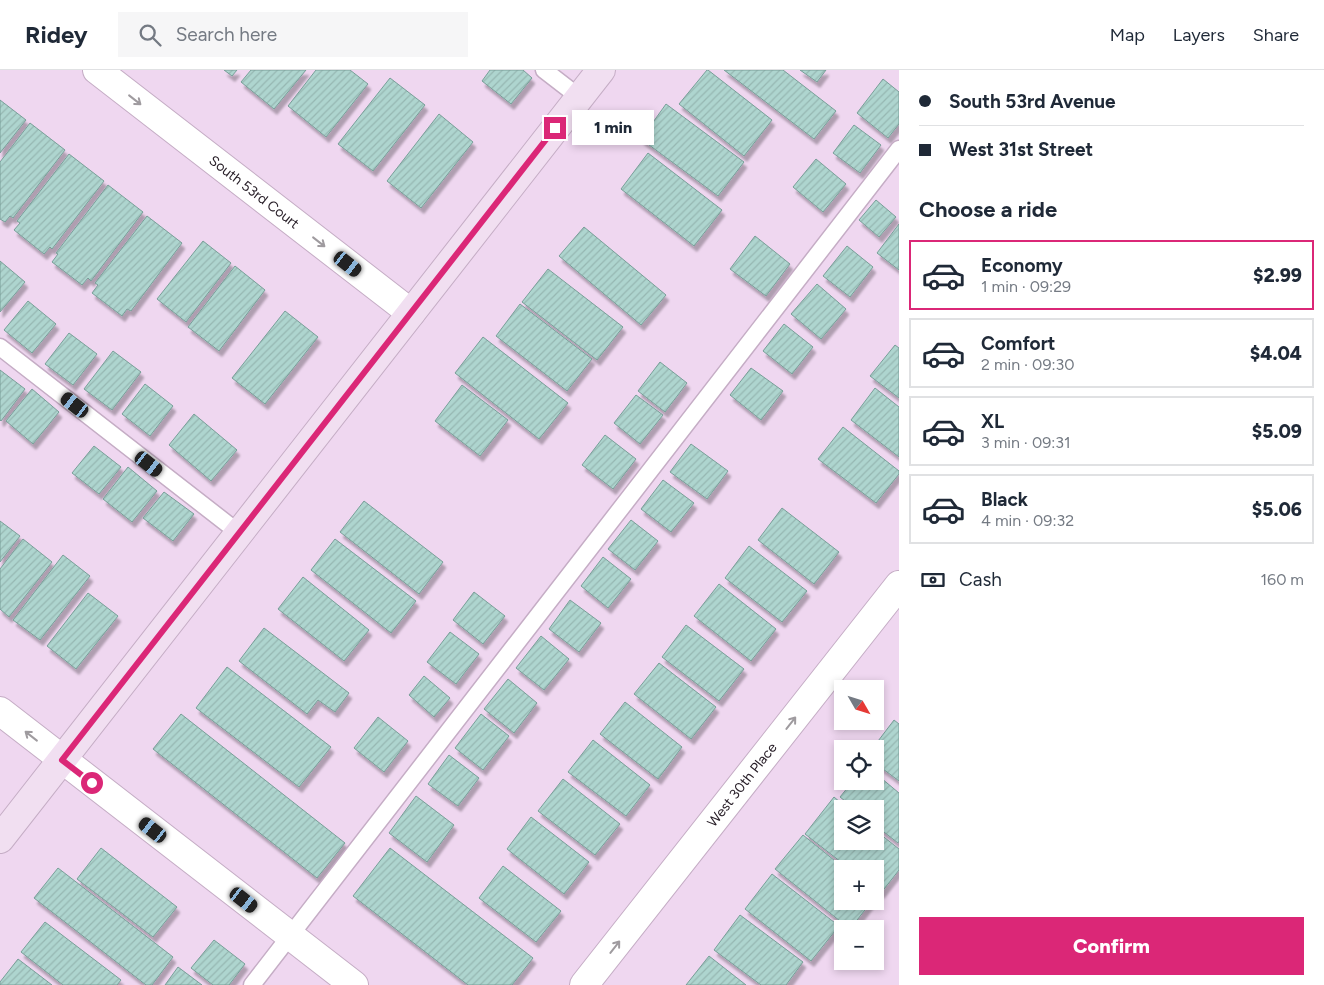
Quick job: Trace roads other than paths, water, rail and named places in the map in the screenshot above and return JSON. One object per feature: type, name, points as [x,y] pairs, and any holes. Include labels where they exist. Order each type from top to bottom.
[{"type":"main road","points":[[0,839],[601,70]]},
{"type":"street","name":"South 53rd Court","points":[[97,70],[411,313]]},
{"type":"street","name":"West 30th Place","points":[[584,985],[899,585]]},
{"type":"street","points":[[0,711],[354,985]]},
{"type":"lane","points":[[544,70],[579,97]]},
{"type":"lane","points":[[252,985],[899,149]]},
{"type":"lane","points":[[0,347],[239,533]]}]
